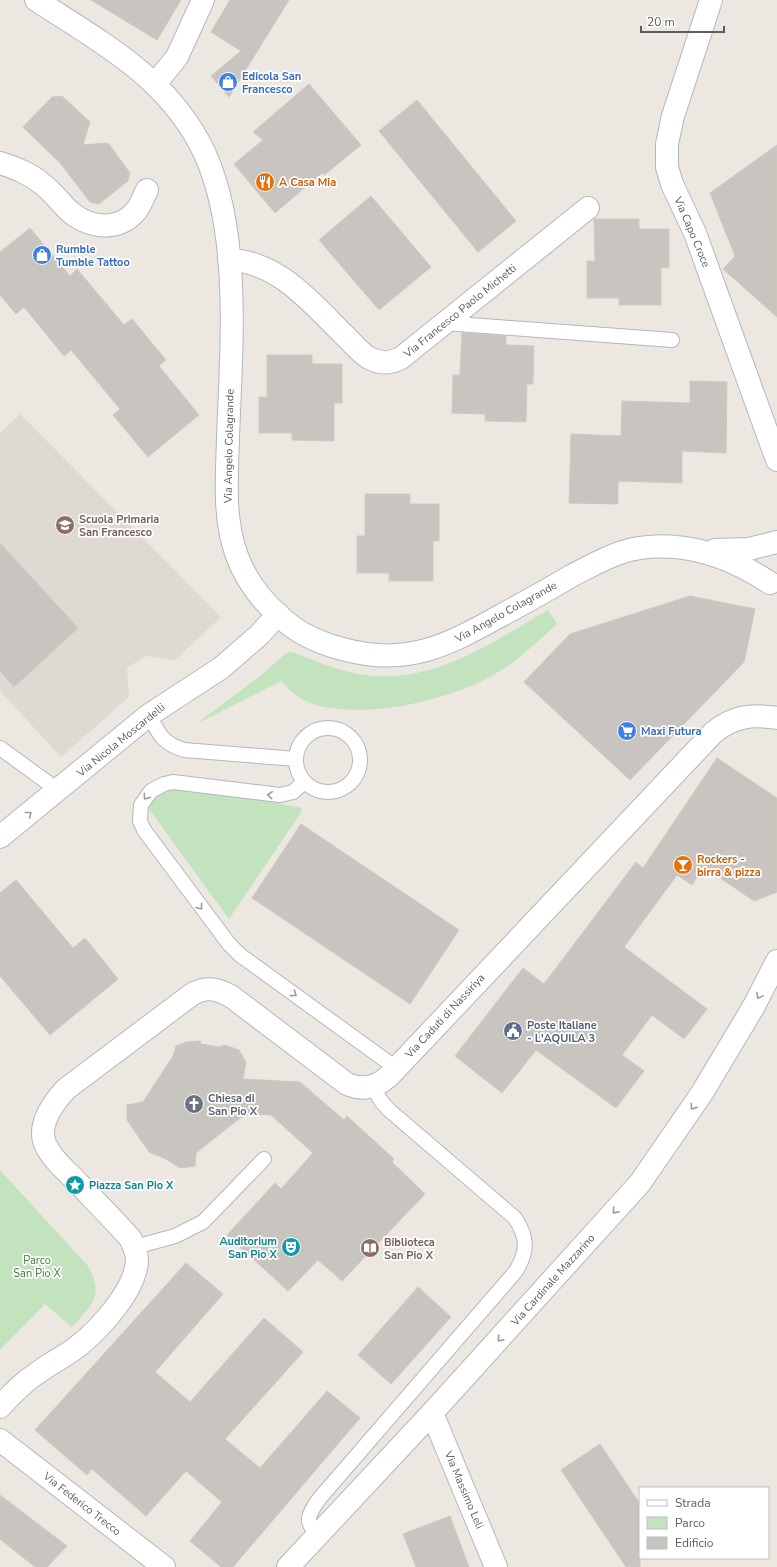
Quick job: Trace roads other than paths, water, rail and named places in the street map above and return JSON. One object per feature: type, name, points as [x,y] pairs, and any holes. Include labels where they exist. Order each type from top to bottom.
[{"type":"street","name":"Via Angelo Colagrande","points":[[36,0],[114,51],[144,73],[155,84],[190,128],[207,158],[221,201],[229,260],[232,326],[226,492],[228,517],[236,554],[242,568],[253,585],[278,614],[303,634],[336,648],[375,656],[411,654],[458,640],[579,572],[624,552],[653,546],[673,546],[698,550],[738,563],[775,585]]},
{"type":"street","points":[[155,84],[177,57],[203,0]]},
{"type":"street","name":"Via Capo Croce","points":[[711,0],[673,116],[667,144],[667,167],[672,184],[695,233],[777,460]]},
{"type":"street","points":[[0,163],[18,169],[32,176],[52,192],[75,216],[87,222],[101,226],[115,225],[128,218],[137,210],[147,190]]},
{"type":"street","name":"Via Francesco Paolo Michetti","points":[[229,260],[251,262],[282,278],[316,306],[365,355],[377,361],[389,363],[396,361],[588,208]]},
{"type":"street","points":[[698,550],[739,550],[777,542]]},
{"type":"street","points":[[775,585],[766,566],[769,557],[777,546]]},
{"type":"street","name":"Via Nicola Moscardelli","points":[[0,837],[149,715],[221,668],[259,635],[278,614]]},
{"type":"street","name":"Via Caduti di Nassiriya","points":[[372,1087],[386,1079],[713,733],[730,720],[745,716],[777,718]]},
{"type":"street","name":"Via Cardinale Mazzarino","points":[[288,1567],[432,1413],[640,1183],[702,1093],[754,1006],[777,961]]},
{"type":"street","points":[[0,1407],[11,1394],[36,1374],[78,1346],[109,1314],[126,1291],[132,1279],[137,1258],[135,1247],[121,1227],[57,1161],[44,1141],[43,1130],[51,1108],[59,1097],[77,1079],[194,993],[211,988],[232,997],[347,1084],[363,1088],[372,1087]]},
{"type":"street","name":"Via Massimo Leli","points":[[432,1413],[496,1567]]},
{"type":"street","name":"Via Federico Trecco","points":[[0,1440],[164,1567]]},
{"type":"lane","points":[[444,323],[672,340]]},
{"type":"lane","points":[[149,715],[160,737],[176,748],[296,758]]},
{"type":"lane","points":[[326,727],[336,728],[346,733],[354,740],[360,750],[361,761],[358,772],[352,782],[344,788],[333,792],[322,792],[304,782],[299,773],[296,758],[300,743],[307,735],[316,729],[326,727]]},
{"type":"lane","points":[[0,748],[58,790]]},
{"type":"lane","points":[[304,782],[293,792],[280,796],[181,782],[164,784],[151,791],[145,798],[140,809],[140,821],[153,845],[229,944],[240,955],[396,1068]]},
{"type":"lane","points":[[318,1535],[309,1527],[308,1521],[319,1499],[516,1271],[522,1261],[525,1251],[525,1239],[522,1228],[515,1218],[389,1110],[372,1087]]},
{"type":"lane","points":[[135,1247],[175,1236],[204,1222],[264,1159]]},
{"type":"place","name":"Edicola San Francesco","points":[[228,82]]},
{"type":"place","name":"A Casa Mia","points":[[265,182]]},
{"type":"place","name":"Rumble Tumble Tattoo","points":[[42,255]]},
{"type":"place","name":"Scuola Primaria San Francesco","points":[[65,525]]},
{"type":"place","name":"Maxi Futura","points":[[627,731]]},
{"type":"place","name":"Rockers - birra & pizza","points":[[683,865]]},
{"type":"place","name":"Poste Italiane - L'AQUILA 3","points":[[513,1031]]},
{"type":"place","name":"Chiesa di San Pio X","points":[[194,1104]]},
{"type":"place","name":"Piazza San Pio X","points":[[75,1185]]},
{"type":"place","name":"Auditorium San Pio X","points":[[291,1247]]},
{"type":"place","name":"Biblioteca San Pio X","points":[[370,1248]]},
{"type":"park label","name":"Parco San Pio X","points":[[37,1266]]}]
